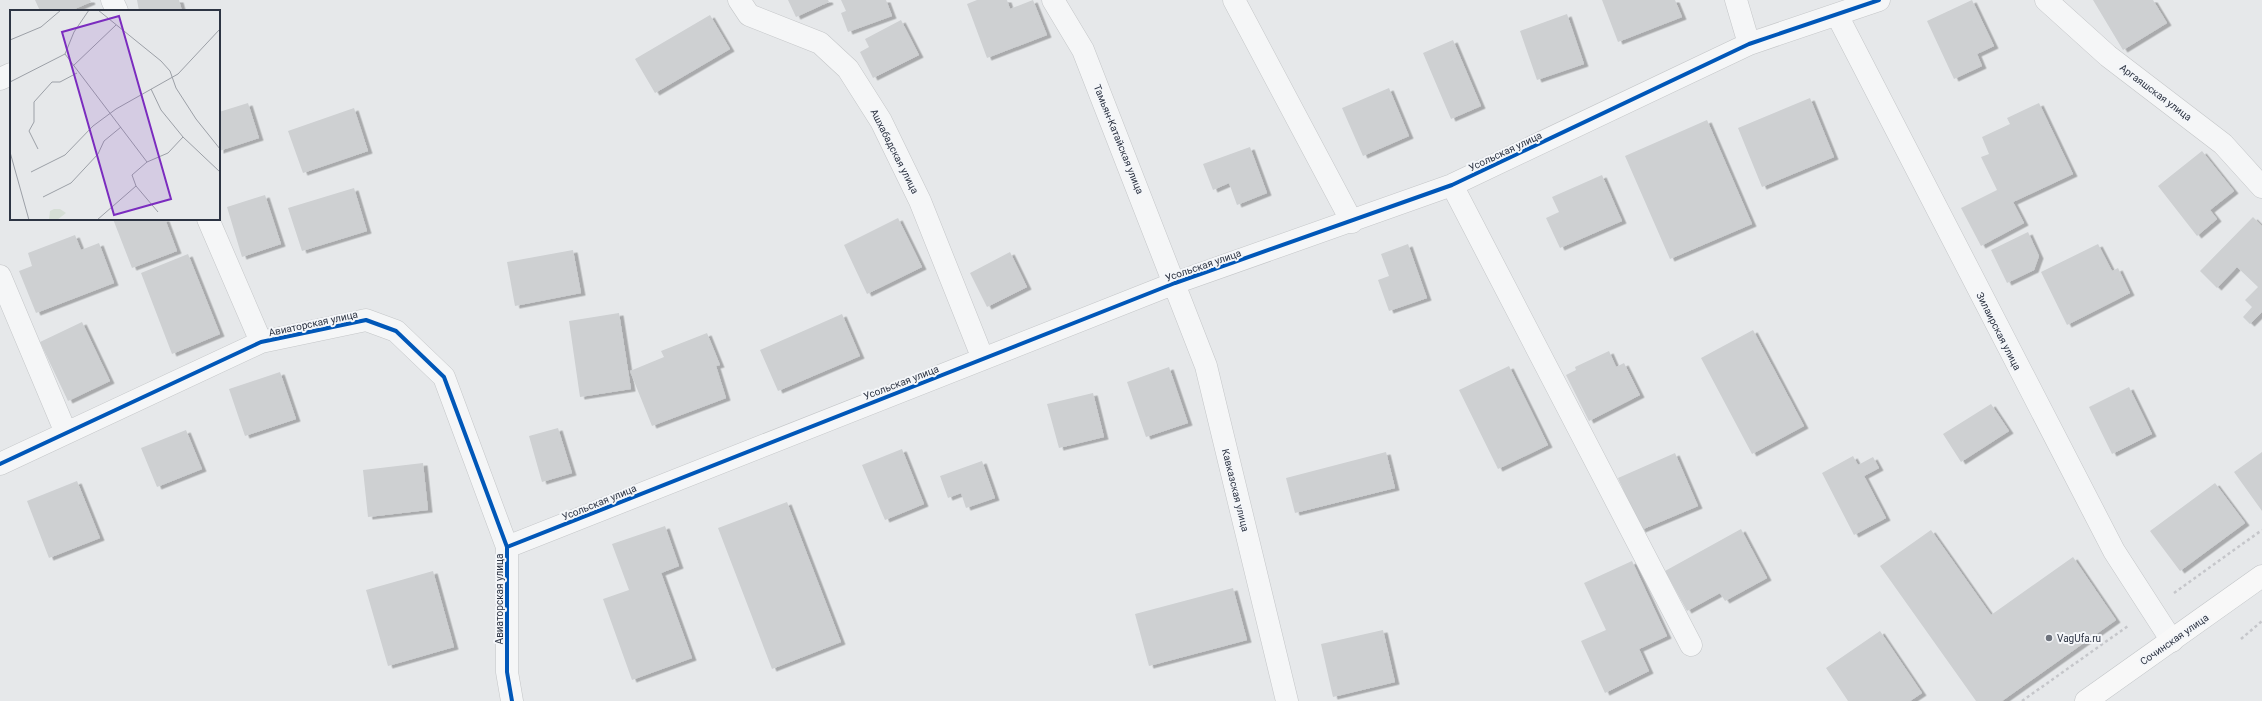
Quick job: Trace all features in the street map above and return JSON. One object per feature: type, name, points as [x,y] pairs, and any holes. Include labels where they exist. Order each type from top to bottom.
[{"type":"main road","name":"Сочинская улица","points":[[2086,701],[2262,576]]},
{"type":"street","points":[[112,0],[117,10]]},
{"type":"street","name":"Ашхабадская улица","points":[[739,0],[749,15],[820,43],[848,69],[881,121],[920,201],[982,359]]},
{"type":"street","name":"Тамьян-Катайская улица","points":[[1053,0],[1083,50],[1175,283]]},
{"type":"street","points":[[1234,0],[1352,222]]},
{"type":"street","points":[[1736,0],[1749,44]]},
{"type":"street","name":"Усольская улица","points":[[506,547],[1175,283],[1352,222],[1452,185],[1749,44],[1879,0]]},
{"type":"street","name":"Аргаяшская улица","points":[[2046,0],[2108,56],[2223,144],[2262,187]]},
{"type":"street","name":"Зилаирская улица","points":[[1837,15],[2107,538],[2172,641]]},
{"type":"street","points":[[0,79],[10,74]]},
{"type":"street","points":[[1452,185],[1690,645]]},
{"type":"street","name":"Авиаторская улица","points":[[208,220],[261,342]]},
{"type":"street","points":[[0,276],[66,433]]},
{"type":"street","name":"Кавказская улица","points":[[1175,283],[1206,366],[1287,701]]},
{"type":"street","name":"Авиаторская улица","points":[[0,464],[261,342],[366,320],[396,332],[444,377],[506,547],[507,672],[512,701]]},
{"type":"path","points":[[2241,639],[2262,622]]},
{"type":"building","points":[[35,0],[90,0],[91,2],[72,10],[40,10]]},
{"type":"building","points":[[137,0],[179,0],[182,10],[139,10]]},
{"type":"building","points":[[788,0],[828,0],[829,2],[796,17]]},
{"type":"building","points":[[841,0],[886,0],[892,16],[848,32],[841,13],[846,11]]},
{"type":"building","points":[[977,0],[1007,0],[1010,9],[1033,0],[1047,35],[987,58],[967,4]]},
{"type":"building","points":[[1602,0],[1675,0],[1682,17],[1618,42]]},
{"type":"building","points":[[1972,0],[1994,46],[1977,54],[1982,66],[1954,79],[1927,21]]},
{"type":"building","points":[[2093,0],[2153,0],[2167,23],[2123,50]]},
{"type":"building","points":[[1567,14],[1584,64],[1537,80],[1520,31]]},
{"type":"building","points":[[710,15],[730,49],[655,93],[635,59]]},
{"type":"building","points":[[901,20],[919,55],[873,78],[860,52],[869,47],[865,39]]},
{"type":"building","points":[[1453,40],[1481,106],[1451,119],[1423,53]]},
{"type":"building","points":[[1389,88],[1409,136],[1363,156],[1342,108]]},
{"type":"building","points":[[1810,98],[1834,157],[1762,187],[1738,128]]},
{"type":"building","points":[[248,103],[259,138],[220,151],[220,112]]},
{"type":"building","points":[[2039,103],[2073,174],[2013,202],[2024,223],[1981,246],[1961,208],[1997,190],[1981,157],[1989,154],[1982,137],[2010,124],[2007,118]]},
{"type":"building","points":[[354,108],[368,151],[303,173],[288,131]]},
{"type":"building","points":[[1707,120],[1752,224],[1670,259],[1625,156]]},
{"type":"building","points":[[1250,147],[1267,193],[1237,205],[1229,183],[1213,190],[1203,164]]},
{"type":"building","points":[[2202,151],[2234,191],[2210,210],[2217,219],[2197,236],[2158,186]]},
{"type":"building","points":[[1602,175],[1622,221],[1560,248],[1546,218],[1559,212],[1552,197]]},
{"type":"building","points":[[354,188],[367,231],[302,251],[288,208]]},
{"type":"building","points":[[265,195],[281,244],[242,257],[227,207]]},
{"type":"building","points":[[2253,217],[2262,226],[2262,312],[2250,324],[2243,317],[2252,307],[2245,300],[2258,287],[2237,267],[2217,288],[2200,271]]},
{"type":"building","points":[[898,218],[922,267],[867,294],[844,245]]},
{"type":"building","points":[[113,220],[165,220],[177,251],[132,268]]},
{"type":"building","points":[[2028,232],[2039,256],[2034,270],[2007,283],[1991,250]]},
{"type":"building","points":[[75,235],[81,250],[99,243],[114,283],[36,313],[19,271],[32,266],[28,253]]},
{"type":"building","points":[[1408,244],[1427,298],[1389,311],[1378,280],[1389,276],[1381,254]]},
{"type":"building","points":[[2098,244],[2112,271],[2118,268],[2130,293],[2067,325],[2041,272]]},
{"type":"building","points":[[573,250],[581,293],[515,306],[507,262]]},
{"type":"building","points":[[1010,252],[1027,287],[987,307],[970,273]]},
{"type":"building","points":[[188,254],[220,334],[172,354],[141,273]]},
{"type":"building","points":[[619,313],[631,389],[580,397],[569,321]]},
{"type":"building","points":[[842,314],[860,356],[778,391],[760,350]]},
{"type":"building","points":[[82,322],[110,381],[68,401],[40,342]]},
{"type":"building","points":[[1753,330],[1804,426],[1752,454],[1701,358]]},
{"type":"building","points":[[707,333],[720,365],[716,366],[726,398],[652,426],[630,371],[664,357],[661,351]]},
{"type":"building","points":[[1609,351],[1616,367],[1624,363],[1640,395],[1589,421],[1566,375],[1576,370],[1575,367]]},
{"type":"building","points":[[1509,366],[1548,445],[1498,469],[1459,390]]},
{"type":"building","points":[[1169,367],[1188,423],[1146,437],[1127,382]]},
{"type":"building","points":[[280,372],[296,419],[245,436],[229,389]]},
{"type":"building","points":[[2129,387],[2152,434],[2112,454],[2089,407]]},
{"type":"building","points":[[1093,393],[1104,437],[1059,448],[1047,404]]},
{"type":"building","points":[[1991,404],[2009,431],[1961,462],[1943,434]]},
{"type":"building","points":[[558,428],[572,473],[542,482],[529,436]]},
{"type":"building","points":[[186,430],[202,469],[157,487],[141,448]]},
{"type":"building","points":[[902,449],[924,504],[885,520],[862,465]]},
{"type":"building","points":[[1386,452],[1395,488],[1295,513],[1286,478]]},
{"type":"building","points":[[2262,452],[2262,511],[2234,472]]},
{"type":"building","points":[[1675,453],[1698,506],[1641,530],[1618,478]]},
{"type":"building","points":[[1853,456],[1858,465],[1873,457],[1879,468],[1864,476],[1886,518],[1854,535],[1822,473]]},
{"type":"building","points":[[982,461],[995,498],[966,508],[961,493],[948,498],[940,476]]},
{"type":"building","points":[[423,463],[428,510],[368,517],[363,470]]},
{"type":"building","points":[[77,481],[100,538],[49,558],[27,501]]},
{"type":"building","points":[[2215,483],[2245,523],[2180,571],[2150,531]]},
{"type":"building","points":[[787,502],[841,642],[772,669],[718,528]]},
{"type":"building","points":[[665,526],[679,566],[661,573],[692,658],[632,680],[603,599],[629,590],[612,544]]},
{"type":"building","points":[[1741,529],[1767,578],[1725,601],[1720,593],[1687,611],[1665,571]]},
{"type":"building","points":[[1931,530],[1991,615],[2073,557],[2116,620],[2002,701],[1976,701],[1880,566]]},
{"type":"building","points":[[1632,561],[1667,636],[1639,649],[1649,671],[1605,693],[1581,641],[1606,630],[1584,583]]},
{"type":"building","points":[[433,571],[454,647],[388,666],[366,590]]},
{"type":"building","points":[[1233,588],[1247,640],[1149,666],[1135,614]]},
{"type":"building","points":[[1383,630],[1395,682],[1333,697],[1321,644]]},
{"type":"building","points":[[1880,631],[1922,693],[1910,701],[1848,701],[1826,668]]},
{"type":"cycle path","points":[[507,547],[1175,283],[1452,185],[1749,44],[1879,0]]},
{"type":"cycle path","points":[[0,464],[261,342],[366,320],[396,331],[444,377],[507,547],[507,672],[512,701]]},
{"type":"place","name":"VagUfa.ru","points":[[2049,638]]}]
